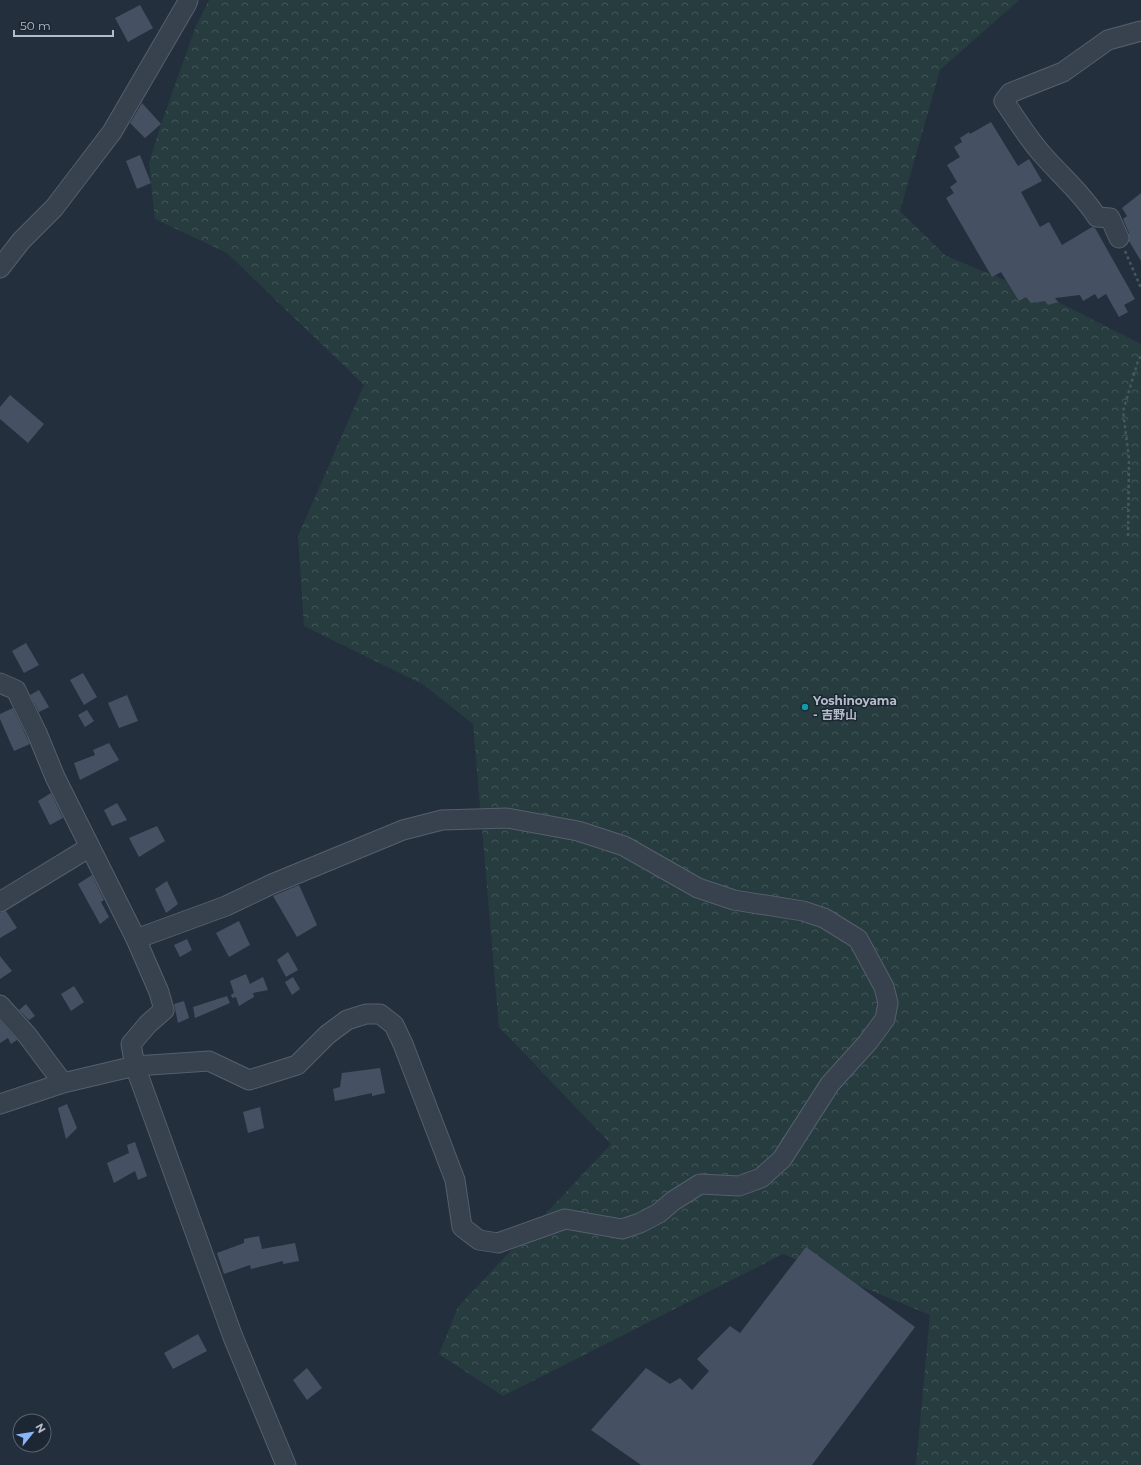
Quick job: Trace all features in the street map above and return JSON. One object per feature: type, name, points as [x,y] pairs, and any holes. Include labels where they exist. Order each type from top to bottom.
[{"type":"street","points":[[0,268],[21,240],[54,208],[112,132],[161,50],[188,0]]},
{"type":"street","points":[[1118,238],[1110,218],[1097,217],[1074,189],[1041,154],[1004,101],[1010,93],[1064,72],[1108,40],[1141,31]]},
{"type":"street","points":[[0,683],[16,690],[37,733],[55,777],[136,940],[159,992],[164,1010],[148,1024],[132,1044],[135,1066],[233,1337],[286,1465]]},
{"type":"street","points":[[0,1104],[63,1083],[135,1066],[209,1061],[249,1080],[298,1064],[327,1036],[347,1020],[366,1014],[380,1014],[394,1025],[455,1180],[462,1227],[479,1240],[498,1243],[565,1219],[622,1229],[640,1223],[659,1213],[673,1201],[700,1184],[739,1186],[761,1178],[782,1158],[830,1084],[868,1042],[886,1019],[888,1002],[884,987],[858,939],[824,918],[803,911],[734,900],[698,888],[624,846],[578,831],[507,818],[442,820],[403,830],[272,884],[226,906],[136,940]]},
{"type":"street","points":[[0,902],[90,847]]},
{"type":"street","points":[[0,1005],[26,1035],[63,1083]]},
{"type":"path","points":[[1118,238],[1141,288]]},
{"type":"path","points":[[1128,536],[1128,459],[1123,411],[1138,361],[1141,356]]},
{"type":"green space","points":[[209,0],[1019,0],[940,70],[900,211],[946,256],[1058,302],[1141,344],[1141,1465],[916,1465],[930,1315],[783,1254],[503,1396],[439,1354],[458,1307],[611,1144],[499,1027],[473,724],[424,685],[304,626],[298,536],[364,385],[227,253],[155,219],[149,163],[161,124],[196,26]]},
{"type":"building","points":[[140,5],[153,28],[128,42],[115,18]]},
{"type":"building","points":[[142,103],[161,124],[145,138],[130,123]]},
{"type":"building","points":[[991,122],[1018,166],[1029,159],[1042,181],[1021,192],[1040,227],[1049,222],[1062,245],[1092,227],[1095,228],[1135,299],[1124,305],[1128,312],[1119,317],[1106,294],[1098,299],[1095,294],[1083,301],[1080,295],[1055,298],[1058,302],[1048,305],[1045,301],[1031,303],[1026,297],[1019,301],[1001,272],[992,277],[946,198],[954,193],[950,187],[957,182],[947,165],[960,157],[954,147],[962,142],[960,138],[969,132],[970,134]]},
{"type":"building","points":[[140,155],[151,183],[137,189],[126,161]]},
{"type":"building","points":[[1141,193],[1141,261],[1129,241],[1129,233],[1123,219],[1127,216],[1122,208]]},
{"type":"building","points":[[10,395],[44,424],[28,443],[0,419],[0,407]]},
{"type":"building","points":[[26,643],[39,665],[24,673],[12,651]]},
{"type":"building","points":[[83,673],[97,697],[84,705],[70,680]]},
{"type":"building","points":[[39,690],[49,707],[39,712],[30,695]]},
{"type":"building","points":[[127,695],[138,721],[119,728],[108,703]]},
{"type":"building","points":[[13,708],[30,744],[14,751],[0,719],[0,714]]},
{"type":"building","points":[[87,710],[94,721],[85,727],[78,715]]},
{"type":"building","points":[[109,743],[119,760],[80,780],[74,763],[95,755],[93,750]]},
{"type":"building","points":[[51,793],[63,818],[50,825],[38,801]]},
{"type":"building","points":[[117,803],[127,820],[112,826],[104,810]]},
{"type":"building","points":[[157,826],[165,841],[139,857],[129,838]]},
{"type":"building","points":[[92,875],[104,900],[101,902],[109,917],[100,924],[78,884]]},
{"type":"building","points":[[167,881],[178,904],[166,913],[155,889]]},
{"type":"building","points":[[299,885],[317,925],[297,937],[273,896]]},
{"type":"building","points":[[6,911],[17,928],[0,938],[0,913]]},
{"type":"building","points":[[239,921],[250,945],[229,957],[216,933]]},
{"type":"building","points":[[187,939],[192,950],[180,957],[174,945]]},
{"type":"building","points":[[288,952],[298,970],[286,977],[277,960]]},
{"type":"building","points":[[0,956],[12,971],[0,979]]},
{"type":"building","points":[[246,974],[250,984],[263,977],[268,990],[253,993],[254,997],[239,1006],[236,997],[232,998],[231,995],[234,993],[230,981]]},
{"type":"building","points":[[293,977],[300,989],[292,995],[285,982]]},
{"type":"building","points":[[74,986],[84,1002],[71,1011],[61,994]]},
{"type":"building","points":[[227,996],[230,1003],[195,1018],[193,1007]]},
{"type":"building","points":[[184,1001],[189,1018],[178,1023],[174,1004]]},
{"type":"building","points":[[26,1004],[35,1016],[29,1020],[19,1010]]},
{"type":"building","points":[[0,1021],[17,1040],[11,1044],[8,1038],[0,1043]]},
{"type":"building","points":[[380,1068],[385,1093],[372,1096],[372,1093],[335,1101],[333,1089],[340,1087],[342,1073]]},
{"type":"building","points":[[67,1104],[77,1128],[66,1139],[58,1108]]},
{"type":"building","points":[[260,1107],[264,1128],[248,1133],[243,1112]]},
{"type":"building","points":[[135,1142],[147,1176],[138,1180],[135,1171],[114,1183],[107,1163],[129,1153],[127,1145]]},
{"type":"building","points":[[259,1236],[262,1249],[295,1243],[299,1261],[283,1264],[283,1261],[251,1269],[250,1265],[224,1274],[217,1253],[244,1243],[244,1239]]},
{"type":"building","points":[[806,1247],[915,1327],[812,1465],[641,1465],[591,1430],[646,1368],[670,1384],[680,1378],[692,1390],[709,1371],[697,1359],[730,1326],[740,1333]]},
{"type":"building","points":[[198,1334],[207,1351],[173,1369],[164,1353]]},
{"type":"building","points":[[307,1368],[322,1388],[307,1400],[293,1380]]},
{"type":"place","name":"Yoshinoyama - 吉野山","points":[[805,707]]}]
